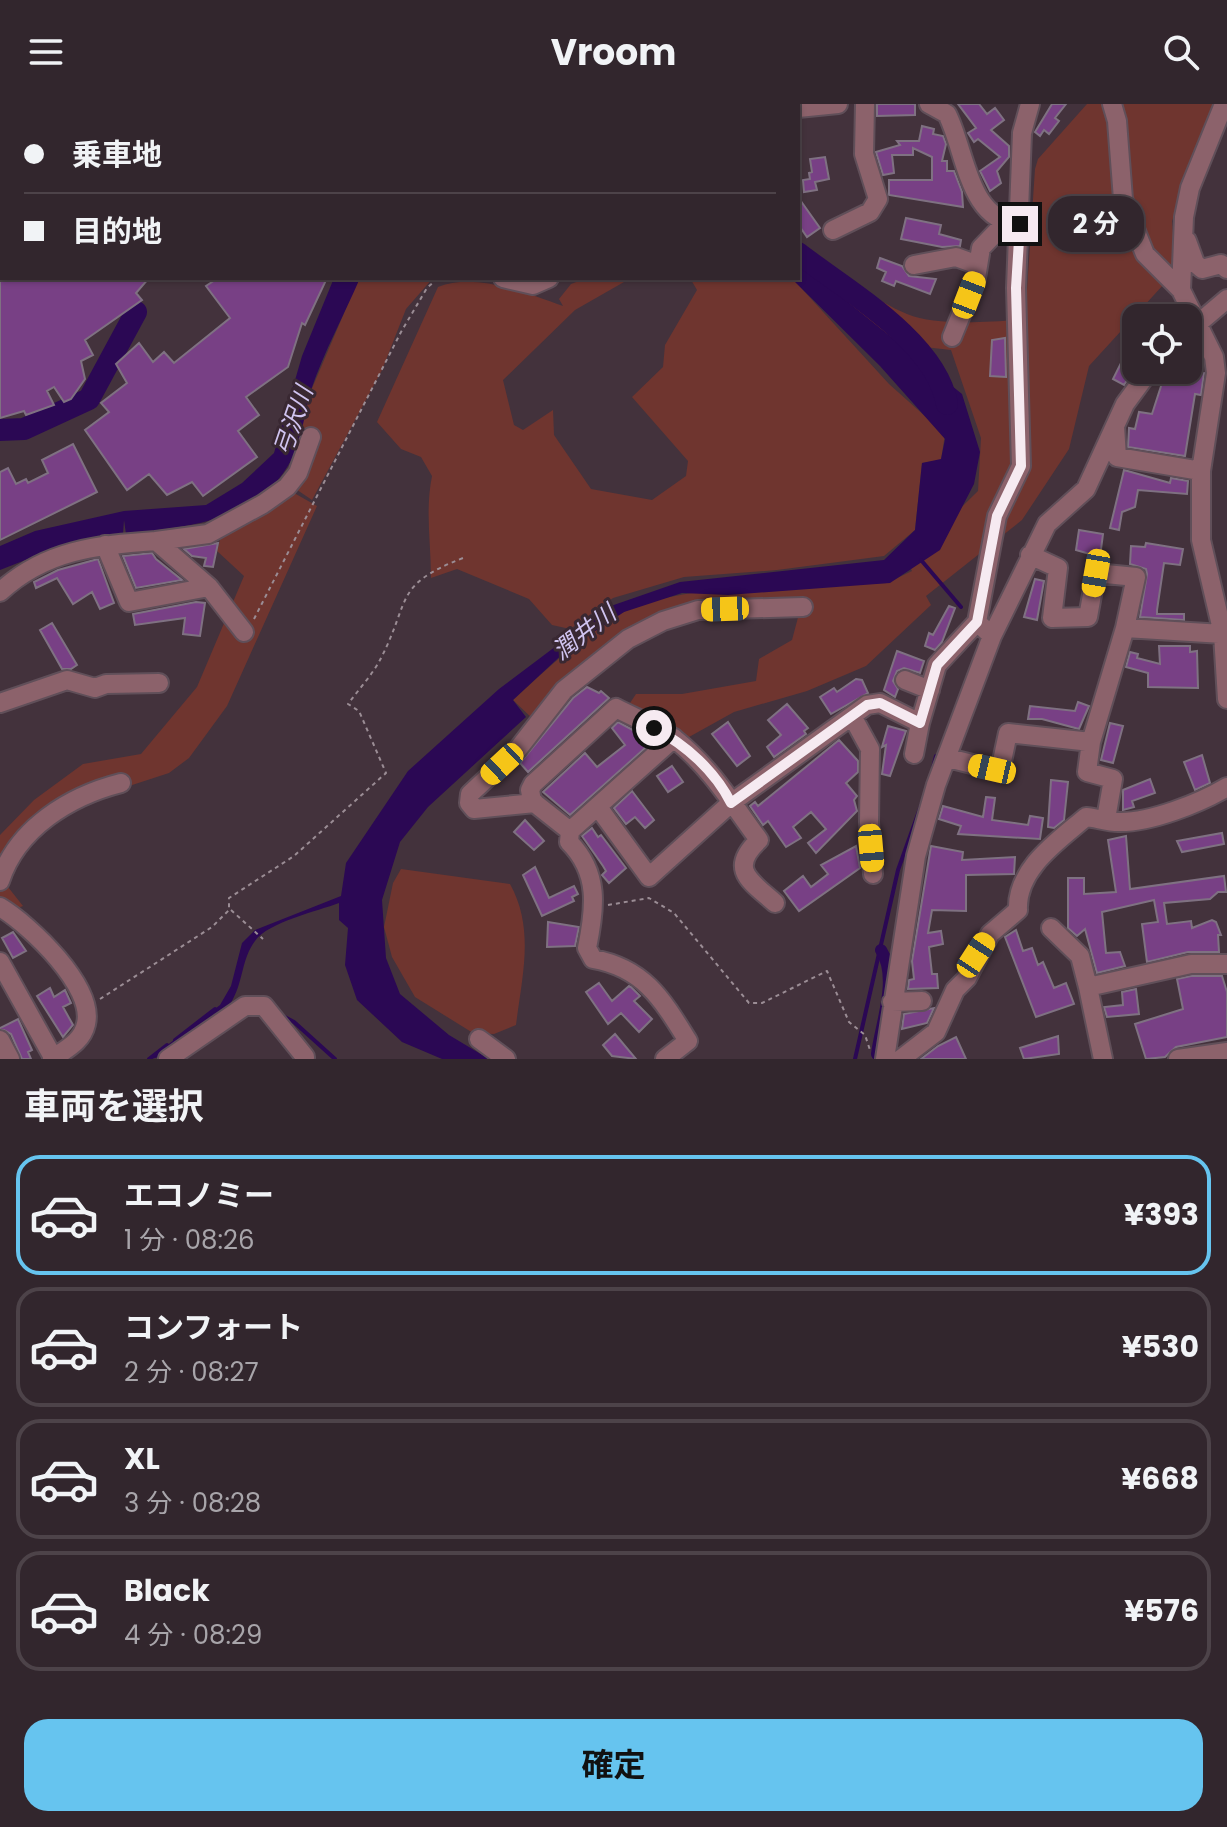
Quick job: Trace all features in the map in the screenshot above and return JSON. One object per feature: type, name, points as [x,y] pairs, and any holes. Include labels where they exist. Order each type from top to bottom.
[{"type":"street","points":[[800,108],[838,104]]},
{"type":"street","points":[[833,230],[870,212],[878,199],[864,154],[865,104]]},
{"type":"street","points":[[929,104],[947,114],[973,188],[993,217],[1012,224]]},
{"type":"street","points":[[914,754],[937,665],[977,622],[997,516],[1021,466],[1012,224],[1022,133],[1030,104]]},
{"type":"street","points":[[1112,104],[1117,121],[1123,199],[1145,254],[1181,290]]},
{"type":"street","points":[[1186,304],[1181,290],[1183,230],[1190,188],[1224,104]]},
{"type":"street","points":[[952,337],[978,265],[981,248],[1012,224]]},
{"type":"street","points":[[1183,230],[1195,263],[1202,269],[1221,264],[1227,269]]},
{"type":"street","points":[[914,265],[956,257],[978,265]]},
{"type":"street","points":[[512,280],[533,285],[544,280]]},
{"type":"street","points":[[1202,320],[1225,303]]},
{"type":"street","points":[[1202,335],[1208,341],[1216,373],[1201,471],[1201,540],[1223,634],[1227,699]]},
{"type":"street","points":[[1208,341],[1227,341]]},
{"type":"street","points":[[885,1059],[916,856],[992,636],[1047,524],[1086,489],[1114,424],[1141,384]]},
{"type":"street","points":[[1114,424],[1118,429],[1117,457],[1201,471]]},
{"type":"street","points":[[0,592],[37,563],[67,552],[215,531],[287,487],[298,473],[311,437]]},
{"type":"street","points":[[156,541],[209,587],[244,632]]},
{"type":"street","points":[[105,545],[129,602],[209,587]]},
{"type":"street","points":[[1030,555],[1058,568],[1052,618],[1088,617],[1096,573],[1136,577],[1125,628],[1091,742],[1087,772],[1113,779],[1106,819]]},
{"type":"street","points":[[535,803],[474,809],[469,803],[470,794],[518,749],[564,690],[594,663],[639,633],[698,610],[803,607]]},
{"type":"street","points":[[977,622],[992,636]]},
{"type":"street","points":[[1125,628],[1223,634]]},
{"type":"street","points":[[0,703],[67,680],[95,688],[106,684],[159,683]]},
{"type":"street","points":[[905,680],[930,690]]},
{"type":"street","points":[[598,807],[649,877],[731,803],[867,705],[880,703],[920,723]]},
{"type":"street","points":[[570,831],[535,803],[530,790],[616,708],[674,738],[702,764],[759,840],[747,852],[743,866],[746,877],[775,903]]},
{"type":"street","points":[[852,716],[870,749],[869,822],[873,874]]},
{"type":"street","points":[[948,758],[992,769],[1001,766],[1008,733],[1091,742]]},
{"type":"street","points":[[665,1059],[688,1041],[673,1016],[634,971],[593,959],[587,948],[596,908],[585,863],[569,842],[570,831],[674,738]]},
{"type":"street","points":[[0,881],[16,847],[44,821],[73,799],[121,783]]},
{"type":"street","points":[[901,1059],[936,1032],[955,990],[967,978],[990,934],[1018,910],[1017,894],[1034,864],[1086,817],[1117,822],[1175,810],[1227,787]]},
{"type":"street","points":[[0,907],[26,926],[80,987],[88,1006],[86,1026],[79,1040],[53,1059],[0,962]]},
{"type":"street","points":[[1051,928],[1080,956],[1088,987],[1096,1057]]},
{"type":"street","points":[[1088,987],[1191,964],[1227,964]]},
{"type":"street","points":[[892,1002],[922,1001]]},
{"type":"street","points":[[168,1059],[245,1006],[264,1006],[305,1057]]},
{"type":"street","points":[[479,1039],[506,1059]]},
{"type":"street","points":[[0,1040],[10,1059]]},
{"type":"street","points":[[1178,1059],[1227,1052]]},
{"type":"path","points":[[244,632],[248,630],[401,332],[427,288],[436,280]]},
{"type":"path","points":[[88,1006],[212,927],[229,910],[229,898],[294,856],[386,773],[359,711],[348,704],[381,658],[412,585],[429,571],[463,558]]},
{"type":"path","points":[[596,908],[633,898],[649,898],[674,913],[749,1003],[762,1003],[827,971],[849,1022],[868,1039],[872,1059]]},
{"type":"path","points":[[231,910],[261,937]]},
{"type":"shaded area","points":[[1087,104],[1217,104],[1172,221],[1175,262],[1164,284],[1146,304],[1122,304],[1122,330],[1089,366],[1069,449],[1022,520],[926,596],[931,605],[866,666],[807,691],[734,712],[689,737],[630,703],[636,694],[682,694],[756,681],[759,659],[792,640],[800,610],[709,605],[633,631],[535,721],[513,700],[592,632],[622,613],[647,603],[713,590],[887,583],[912,571],[907,561],[978,491],[981,438],[951,350],[889,343],[800,275],[800,243],[878,299],[907,314],[949,322],[1025,320],[1038,159]]},
{"type":"shaded area","points":[[358,280],[431,280],[406,309],[382,370],[312,500],[281,479],[293,463],[310,393]]},
{"type":"shaded area","points":[[582,280],[628,280],[575,310],[503,380],[514,425],[523,430],[553,410],[554,435],[591,489],[652,500],[686,476],[688,461],[632,397],[663,367],[665,345],[697,290],[691,280],[794,280],[889,384],[945,434],[941,460],[922,463],[915,530],[884,556],[777,570],[684,577],[613,598],[570,629],[552,625],[529,599],[457,569],[431,578],[429,514],[432,476],[421,457],[401,449],[377,422],[438,287],[453,283],[484,283],[517,290],[563,306],[559,299],[571,284]]},
{"type":"shaded area","points":[[280,485],[317,506],[227,706],[189,758],[169,773],[80,802],[39,820],[8,887],[23,906],[0,915],[0,835],[34,800],[83,764],[141,754],[197,687],[244,576],[217,551],[223,529]]},
{"type":"shaded area","points":[[401,869],[510,884],[522,918],[525,953],[516,1025],[494,1034],[473,1033],[415,997],[392,957],[384,927],[393,883]]},
{"type":"water","points":[[800,264],[962,394],[980,452],[974,484],[940,550],[890,583],[728,595],[682,593],[624,612],[568,649],[513,700],[526,717],[428,807],[400,842],[382,900],[386,958],[400,994],[449,1035],[489,1059],[442,1059],[402,1042],[357,1000],[345,965],[348,928],[339,920],[339,903],[294,918],[261,934],[251,948],[228,1007],[182,1045],[149,1059],[220,1005],[231,986],[242,943],[255,930],[341,896],[346,863],[408,771],[499,689],[608,607],[680,582],[884,560],[915,530],[922,463],[941,459],[945,439],[880,366],[793,280],[800,280]]},
{"type":"water","name":"弓沢川","points":[[333,280],[359,280],[316,376],[296,450],[283,474],[266,492],[247,506],[201,523],[126,534],[124,520],[123,534],[66,544],[0,570],[0,546],[35,531],[124,511],[206,505],[242,483],[274,453],[302,356]]},
{"type":"building","points":[[877,104],[915,104],[915,115],[877,116]]},
{"type":"building","points":[[958,104],[979,104],[987,114],[995,108],[1004,120],[991,130],[1009,146],[1009,157],[997,171],[1001,183],[990,191],[980,171],[1000,157],[978,139],[974,142],[968,133],[976,128]]},
{"type":"building","points":[[1052,104],[1066,104],[1055,118],[1059,121],[1049,134],[1044,130],[1040,136],[1035,132]]},
{"type":"building","points":[[922,126],[934,129],[933,134],[943,136],[946,144],[942,161],[947,161],[947,171],[954,171],[962,192],[963,207],[889,195],[889,180],[932,180],[932,157],[913,148],[913,155],[892,155],[894,173],[883,175],[876,152],[900,145],[897,141],[919,141]]},
{"type":"building","points":[[825,157],[829,179],[815,182],[817,190],[804,192],[803,180],[810,179],[809,173],[812,172],[810,159]]},
{"type":"building","points":[[800,200],[820,228],[807,237],[800,227]]},
{"type":"building","points":[[906,218],[941,225],[939,234],[961,240],[960,246],[942,247],[901,239]]},
{"type":"building","points":[[880,258],[902,266],[909,276],[936,279],[930,294],[896,281],[894,286],[882,281],[886,272],[877,268]]},
{"type":"building","points":[[0,280],[147,280],[136,293],[142,300],[85,340],[93,355],[81,361],[85,379],[71,399],[64,402],[54,387],[47,391],[54,405],[26,415],[24,411],[0,418]]},
{"type":"building","points":[[215,280],[326,280],[305,325],[302,323],[288,367],[246,397],[259,415],[238,431],[257,457],[203,496],[192,482],[167,495],[149,474],[127,490],[85,430],[109,412],[101,403],[127,383],[116,364],[139,343],[153,362],[164,352],[174,363],[230,318],[206,286]]},
{"type":"building","points":[[1005,338],[1006,377],[990,376],[992,340]]},
{"type":"building","points":[[1122,361],[1122,384],[1113,379]]},
{"type":"building","points":[[1204,373],[1201,395],[1195,394],[1185,456],[1128,447],[1129,428],[1135,429],[1139,412],[1152,414],[1162,384],[1202,384]]},
{"type":"building","points":[[73,444],[97,492],[0,540],[0,472],[8,468],[16,484],[26,479],[28,483],[48,473],[42,460]]},
{"type":"building","points":[[1124,470],[1170,483],[1171,478],[1188,481],[1187,494],[1138,490],[1135,507],[1122,512],[1119,530],[1110,528]]},
{"type":"building","points":[[1079,530],[1103,534],[1100,557],[1076,550]]},
{"type":"building","points":[[218,543],[213,567],[204,566],[206,558],[192,556],[184,549]]},
{"type":"building","points":[[1146,543],[1183,549],[1180,565],[1164,563],[1157,614],[1184,614],[1184,620],[1140,617],[1147,574],[1146,569],[1130,564],[1131,546],[1145,547]]},
{"type":"building","points":[[152,553],[182,580],[136,588],[123,556]]},
{"type":"building","points":[[98,559],[114,603],[100,609],[92,592],[73,604],[57,578],[36,588],[34,582],[58,570]]},
{"type":"building","points":[[1035,579],[1044,581],[1037,620],[1024,617]]},
{"type":"building","points":[[205,603],[200,636],[183,634],[185,618],[135,625],[133,614]]},
{"type":"building","points":[[949,606],[955,608],[942,642],[935,650],[925,646],[929,633],[933,635]]},
{"type":"building","points":[[52,623],[77,665],[71,669],[62,669],[40,630]]},
{"type":"building","points":[[1159,646],[1190,646],[1190,652],[1197,651],[1198,688],[1148,687],[1148,673],[1126,667],[1130,652],[1138,654],[1137,658],[1160,664]]},
{"type":"building","points":[[897,651],[924,661],[920,673],[904,668],[897,671],[893,681],[898,689],[895,697],[884,690]]},
{"type":"building","points":[[856,679],[862,680],[868,693],[831,714],[820,697],[834,688],[837,692]]},
{"type":"building","points":[[587,687],[599,693],[601,691],[609,698],[528,772],[520,763],[573,698]]},
{"type":"building","points":[[1078,702],[1089,706],[1079,729],[1042,719],[1028,719],[1030,706],[1075,711]]},
{"type":"building","points":[[787,704],[808,728],[804,731],[806,734],[774,757],[767,747],[781,735],[768,720]]},
{"type":"building","points":[[618,722],[653,741],[570,815],[543,792],[585,753],[597,767],[625,745],[612,728]]},
{"type":"building","points":[[728,722],[750,756],[737,766],[712,734]]},
{"type":"building","points":[[1110,723],[1123,726],[1113,763],[1101,760]]},
{"type":"building","points":[[888,726],[906,731],[890,776],[882,774],[886,745],[882,747]]},
{"type":"building","points":[[839,740],[858,761],[858,772],[846,783],[857,796],[854,800],[857,811],[816,853],[808,843],[826,829],[811,812],[793,827],[801,838],[786,847],[768,821],[763,825],[750,806],[755,802],[758,806]]},
{"type":"building","points":[[1202,755],[1210,783],[1195,790],[1184,762]]},
{"type":"building","points":[[672,766],[683,782],[668,792],[657,776]]},
{"type":"building","points":[[1150,779],[1155,793],[1132,801],[1134,807],[1123,810],[1123,790]]},
{"type":"building","points":[[1051,780],[1068,782],[1064,820],[1054,828],[1048,827]]},
{"type":"building","points":[[632,791],[654,820],[645,828],[635,817],[626,824],[614,808]]},
{"type":"building","points":[[986,797],[995,798],[992,820],[1028,825],[1030,816],[1043,818],[1040,839],[958,834],[961,826],[939,819],[943,806],[983,817]]},
{"type":"building","points":[[525,820],[544,841],[534,850],[514,832]]},
{"type":"building","points":[[592,828],[626,868],[609,883],[602,875],[606,871],[582,836]]},
{"type":"building","points":[[1222,833],[1224,844],[1182,852],[1177,841]]},
{"type":"building","points":[[1126,836],[1130,889],[1224,876],[1226,892],[1218,892],[1210,899],[1164,903],[1167,924],[1191,921],[1192,928],[1212,920],[1216,922],[1221,935],[1218,935],[1219,952],[1188,952],[1147,962],[1142,924],[1158,922],[1154,900],[1102,912],[1106,953],[1120,952],[1125,966],[1097,973],[1085,929],[1077,936],[1068,928],[1068,878],[1084,878],[1084,894],[1116,892],[1108,840]]},
{"type":"building","points":[[856,846],[860,868],[799,911],[784,891],[803,876],[811,887],[828,874],[821,865]]},
{"type":"building","points":[[931,846],[963,852],[962,860],[1015,857],[1014,874],[966,875],[966,911],[932,910],[928,933],[941,931],[943,944],[929,947],[932,974],[937,974],[938,988],[908,989],[909,980],[914,979],[912,961]]},
{"type":"building","points":[[535,867],[549,898],[574,886],[578,894],[572,897],[574,901],[542,916],[523,875]]},
{"type":"building","points":[[548,922],[579,927],[575,946],[547,947]]},
{"type":"building","points":[[1016,930],[1023,951],[1032,948],[1038,965],[1043,962],[1054,988],[1066,983],[1074,1004],[1036,1017],[1005,937]]},
{"type":"building","points":[[13,932],[26,951],[13,958],[2,938]]},
{"type":"building","points":[[1222,976],[1227,992],[1227,1037],[1176,1047],[1165,1057],[1146,1059],[1135,1024],[1183,1009],[1177,979]]},
{"type":"building","points":[[599,983],[612,1001],[631,987],[640,996],[634,1001],[652,1019],[639,1032],[621,1013],[608,1024],[586,992]]},
{"type":"building","points":[[50,988],[54,997],[65,990],[71,1003],[63,1007],[73,1025],[63,1037],[37,996]]},
{"type":"building","points":[[1136,989],[1139,1014],[1107,1017],[1104,1007],[1123,1005],[1122,992]]},
{"type":"building","points":[[934,1008],[927,1023],[902,1029],[904,1014]]},
{"type":"building","points":[[18,1019],[32,1050],[28,1052],[31,1059],[22,1059],[11,1034],[0,1028]]},
{"type":"building","points":[[615,1034],[636,1059],[612,1056],[603,1045]]},
{"type":"building","points":[[1058,1036],[1059,1054],[1024,1059],[1020,1048]]},
{"type":"building","points":[[956,1037],[966,1059],[921,1059],[938,1046]]},
{"type":"waterway","name":"潤井川","points":[[800,254],[863,300],[908,338],[926,359],[939,381],[947,404]]},
{"type":"waterway","points":[[0,430],[24,429],[89,399],[136,312]]},
{"type":"waterway","points":[[921,560],[961,607]]},
{"type":"waterway","points":[[933,768],[936,756]]},
{"type":"waterway","points":[[855,1059],[898,870],[922,803]]},
{"type":"waterway","points":[[877,1054],[889,987],[889,974],[881,950]]},
{"type":"waterway","points":[[175,1040],[215,1009]]},
{"type":"waterway","points":[[279,1014],[294,1022],[335,1059]]},
{"type":"waterway","points":[[149,1059],[167,1045]]},
{"type":"route","points":[[654,728],[674,738],[702,764],[731,803],[839,722],[867,705],[880,703],[920,723],[937,665],[977,622],[997,516],[1021,466],[1016,288],[1020,224]]}]
